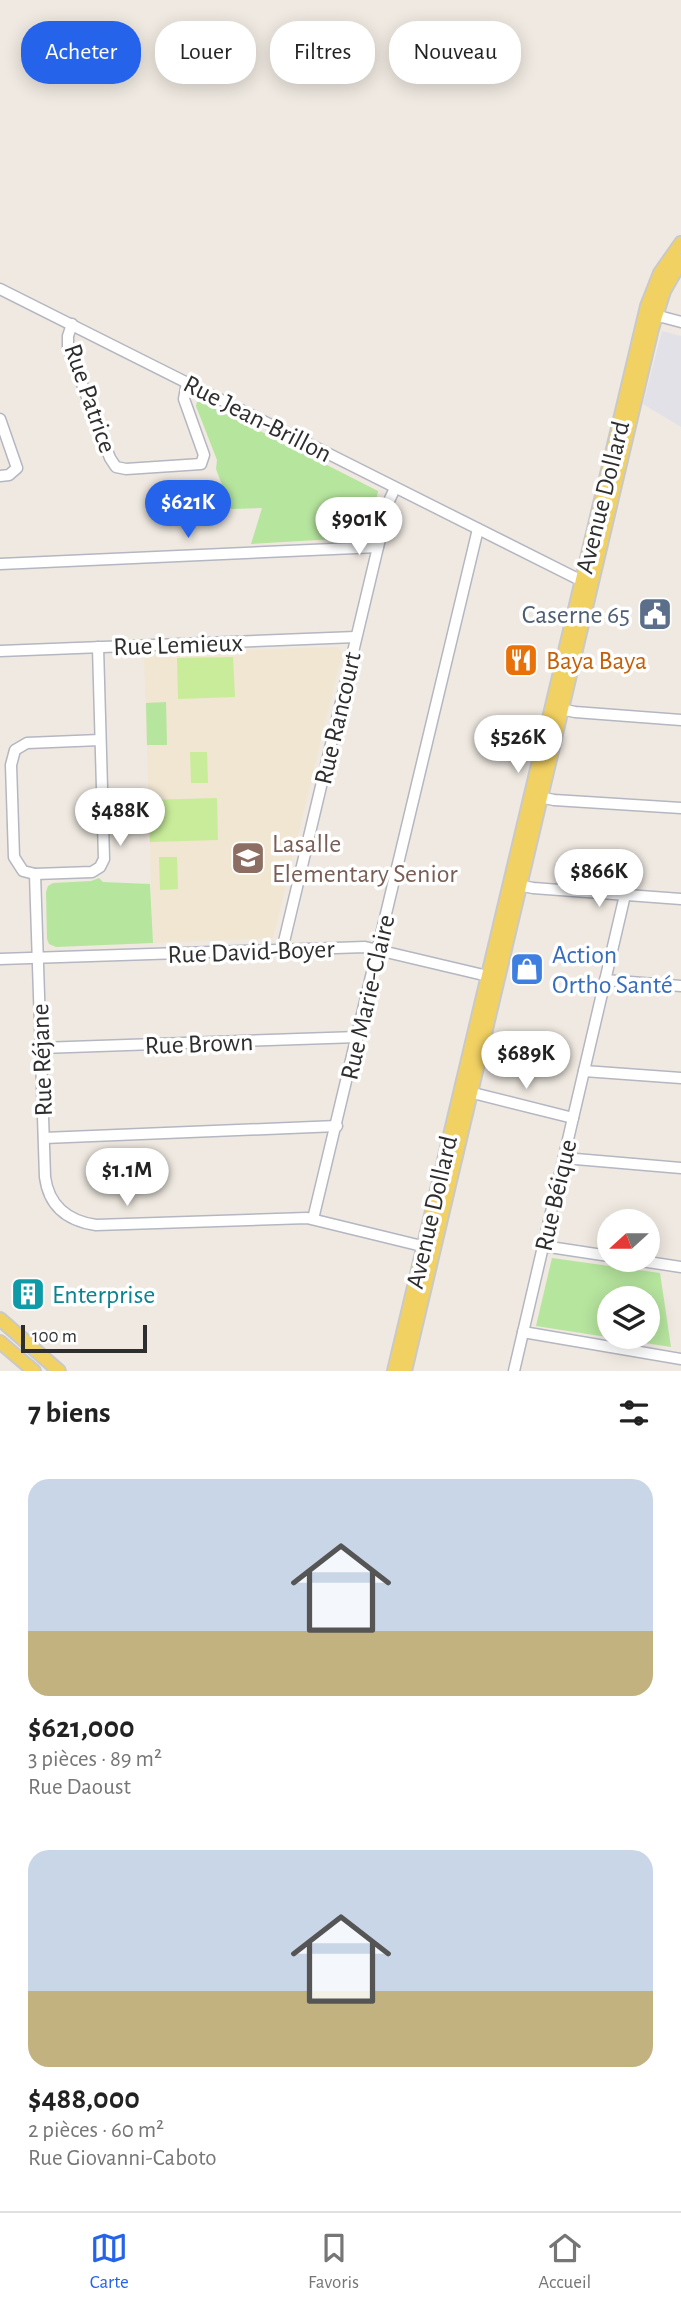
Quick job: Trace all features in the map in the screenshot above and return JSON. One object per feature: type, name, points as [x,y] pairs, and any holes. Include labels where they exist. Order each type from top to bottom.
[{"type":"main road","name":"Avenue Dollard","points":[[394,1371],[429,1247],[651,314],[657,279],[681,243]]},
{"type":"main road","name":"Avenue Dollard","points":[[651,314],[681,261]]},
{"type":"main road","name":"Avenue Dollard","points":[[405,1371],[429,1247]]},
{"type":"main road","points":[[0,1319],[59,1371]]},
{"type":"main road","points":[[0,1342],[34,1371]]},
{"type":"street","name":"Rue Jean-Brillon","points":[[0,289],[586,584]]},
{"type":"street","points":[[651,314],[681,322]]},
{"type":"street","name":"Rue Patrice","points":[[72,324],[68,347],[110,458],[116,467],[127,469],[201,464],[205,455],[184,399],[187,383]]},
{"type":"street","points":[[0,419],[17,468],[9,475],[0,476]]},
{"type":"street","name":"Rue Rancourt","points":[[282,950],[389,501],[395,488]]},
{"type":"street","name":"Rue Marie-Claire","points":[[313,1219],[478,529]]},
{"type":"street","points":[[0,564],[378,547]]},
{"type":"street","name":"Rue Lemieux","points":[[0,651],[356,638]]},
{"type":"street","points":[[98,647],[103,863],[92,872],[36,874],[23,871],[14,856],[11,765],[13,754],[18,747],[27,743],[100,740]]},
{"type":"street","points":[[557,708],[681,720]]},
{"type":"street","points":[[536,796],[681,808]]},
{"type":"street","name":"Rue Réjane","points":[[36,874],[45,1177],[48,1193],[65,1215],[83,1223],[96,1224],[300,1217],[429,1247]]},
{"type":"street","points":[[515,885],[681,899]]},
{"type":"street","name":"Rue Béique","points":[[514,1371],[625,895]]},
{"type":"street","name":"Rue David-Boyer","points":[[0,960],[357,946],[379,948],[493,977]]},
{"type":"street","points":[[606,980],[681,986]]},
{"type":"street","name":"Rue Brown","points":[[41,1048],[358,1037]]},
{"type":"street","points":[[584,1071],[681,1078]]},
{"type":"street","points":[[466,1092],[573,1118]]},
{"type":"street","points":[[44,1138],[337,1126]]},
{"type":"street","points":[[564,1158],[681,1168]]},
{"type":"street","points":[[543,1246],[597,1254]]},
{"type":"street","points":[[660,1264],[681,1267]]},
{"type":"street","points":[[523,1332],[681,1359]]},
{"type":"shaded area","points":[[662,331],[681,336],[681,427],[643,404]]},
{"type":"shaded area","points":[[338,647],[342,653],[273,938],[153,943],[144,654]]},
{"type":"green space","points":[[201,401],[378,491],[368,537],[251,544],[262,508],[231,509],[216,469],[217,460],[196,406],[197,402]]},
{"type":"green space","points":[[233,657],[235,697],[178,699],[177,658]]},
{"type":"green space","points":[[166,702],[167,745],[147,745],[146,703]]},
{"type":"green space","points":[[190,752],[207,752],[208,783],[191,783]]},
{"type":"green space","points":[[217,798],[218,840],[150,842],[148,800]]},
{"type":"green space","points":[[159,857],[177,857],[178,889],[160,890]]},
{"type":"green space","points":[[99,878],[103,882],[150,884],[153,943],[56,947],[49,944],[46,892],[48,886],[53,883],[91,881]]},
{"type":"green space","points":[[552,1258],[597,1264],[597,1272],[660,1273],[671,1347],[660,1345],[660,1286],[597,1286],[597,1335],[536,1326]]},
{"type":"place","name":"Caserne 65","points":[[655,614]]},
{"type":"place","name":"Baya Baya","points":[[521,660]]},
{"type":"place","name":"Lasalle Elementary Senior","points":[[248,858]]},
{"type":"place","name":"Action Ortho Santé","points":[[527,969]]},
{"type":"place","name":"Enterprise","points":[[28,1294]]}]
